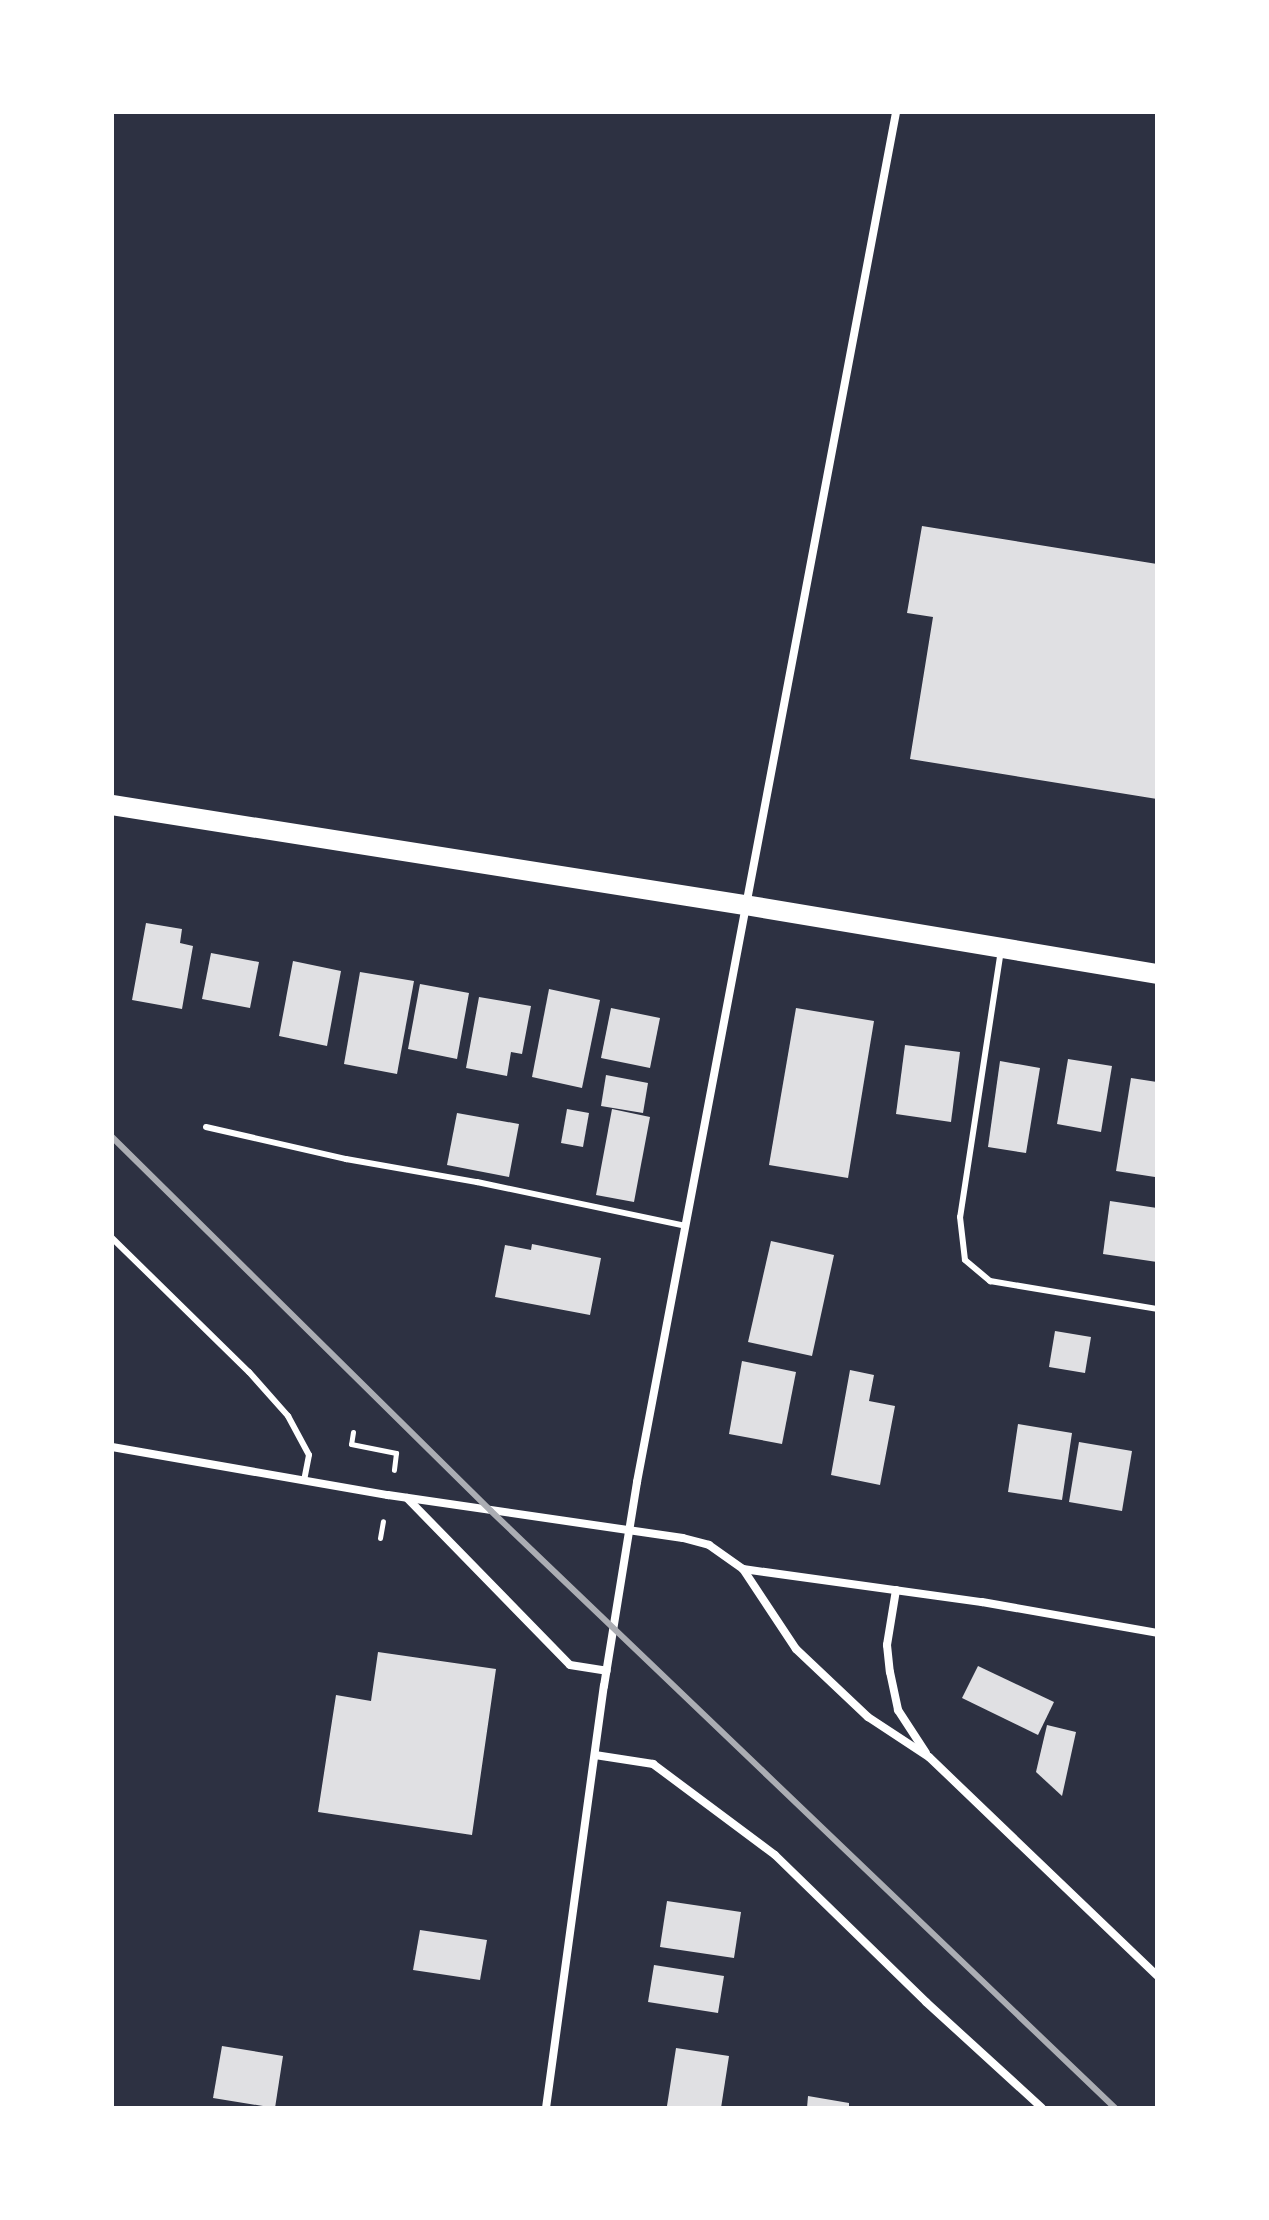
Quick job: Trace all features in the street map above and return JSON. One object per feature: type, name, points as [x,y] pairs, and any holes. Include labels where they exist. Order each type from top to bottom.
[{"type":"main road","points":[[112,805],[1157,974]]},
{"type":"street","points":[[546,2108],[629,1530],[896,112]]},
{"type":"street","points":[[112,1447],[407,1498],[629,1530],[709,1545],[743,1569],[796,1649],[868,1717],[929,1757],[1157,1976]]},
{"type":"street","points":[[407,1498],[570,1665],[607,1671]]},
{"type":"street","points":[[743,1569],[896,1590],[1157,1633]]},
{"type":"street","points":[[896,1590],[887,1645],[893,1685],[898,1710],[929,1757]]},
{"type":"street","points":[[595,1755],[653,1764],[775,1855],[926,2002],[1042,2108]]},
{"type":"lane","points":[[1002,947],[960,1217],[965,1260],[990,1281],[1157,1309]]},
{"type":"lane","points":[[206,1127],[346,1159],[685,1226]]},
{"type":"lane","points":[[112,1238],[249,1372],[288,1416],[309,1455],[304,1481]]},
{"type":"path","points":[[353,1432],[351,1444],[396,1453],[394,1470]]},
{"type":"path","points":[[380,1538],[383,1521]]},
{"type":"building","points":[[922,526],[1157,564],[1157,799],[910,759],[933,617],[907,613]]},
{"type":"building","points":[[146,923],[182,929],[180,943],[193,946],[182,1009],[132,1000]]},
{"type":"building","points":[[211,953],[259,962],[250,1008],[202,999]]},
{"type":"building","points":[[293,961],[341,971],[327,1046],[279,1036]]},
{"type":"building","points":[[360,972],[414,981],[397,1074],[344,1064]]},
{"type":"building","points":[[420,984],[469,993],[457,1059],[408,1049]]},
{"type":"building","points":[[549,989],[600,1000],[582,1088],[532,1077]]},
{"type":"building","points":[[479,997],[531,1006],[522,1054],[511,1052],[507,1076],[466,1068]]},
{"type":"building","points":[[611,1008],[660,1018],[650,1068],[601,1058]]},
{"type":"building","points":[[796,1008],[874,1021],[848,1178],[769,1165]]},
{"type":"building","points":[[905,1045],[960,1052],[951,1122],[896,1114]]},
{"type":"building","points":[[1068,1059],[1112,1066],[1101,1132],[1057,1124]]},
{"type":"building","points":[[1000,1061],[1040,1068],[1026,1153],[988,1147]]},
{"type":"building","points":[[606,1075],[648,1083],[643,1113],[601,1106]]},
{"type":"building","points":[[1131,1078],[1157,1082],[1155,1177],[1116,1171]]},
{"type":"building","points":[[567,1109],[589,1113],[583,1147],[561,1143]]},
{"type":"building","points":[[612,1109],[650,1117],[634,1202],[596,1195]]},
{"type":"building","points":[[457,1113],[519,1124],[509,1177],[447,1165]]},
{"type":"building","points":[[1110,1201],[1157,1208],[1157,1262],[1103,1254]]},
{"type":"building","points":[[771,1241],[834,1255],[812,1356],[748,1342]]},
{"type":"building","points":[[532,1244],[601,1258],[590,1315],[495,1297],[505,1245],[531,1250]]},
{"type":"building","points":[[1055,1331],[1091,1337],[1085,1373],[1049,1367]]},
{"type":"building","points":[[742,1361],[796,1372],[782,1444],[729,1434]]},
{"type":"building","points":[[850,1370],[874,1375],[869,1401],[895,1406],[880,1485],[831,1475]]},
{"type":"building","points":[[1018,1424],[1072,1433],[1062,1500],[1008,1492]]},
{"type":"building","points":[[1079,1442],[1132,1451],[1122,1511],[1069,1502]]},
{"type":"building","points":[[378,1652],[496,1669],[472,1835],[318,1812],[336,1695],[371,1701]]},
{"type":"building","points":[[978,1666],[1054,1702],[1038,1735],[962,1698]]},
{"type":"building","points":[[1047,1725],[1076,1732],[1062,1796],[1036,1772]]},
{"type":"building","points":[[667,1901],[741,1912],[734,1958],[660,1947]]},
{"type":"building","points":[[420,1930],[487,1940],[480,1980],[413,1970]]},
{"type":"building","points":[[654,1965],[724,1976],[718,2013],[648,2002]]},
{"type":"building","points":[[222,2046],[283,2056],[275,2108],[213,2098]]},
{"type":"building","points":[[676,2048],[729,2056],[721,2108],[667,2106]]},
{"type":"building","points":[[808,2096],[849,2103],[849,2108],[807,2108]]},
{"type":"railway","points":[[112,1137],[491,1511],[1115,2108]]}]
